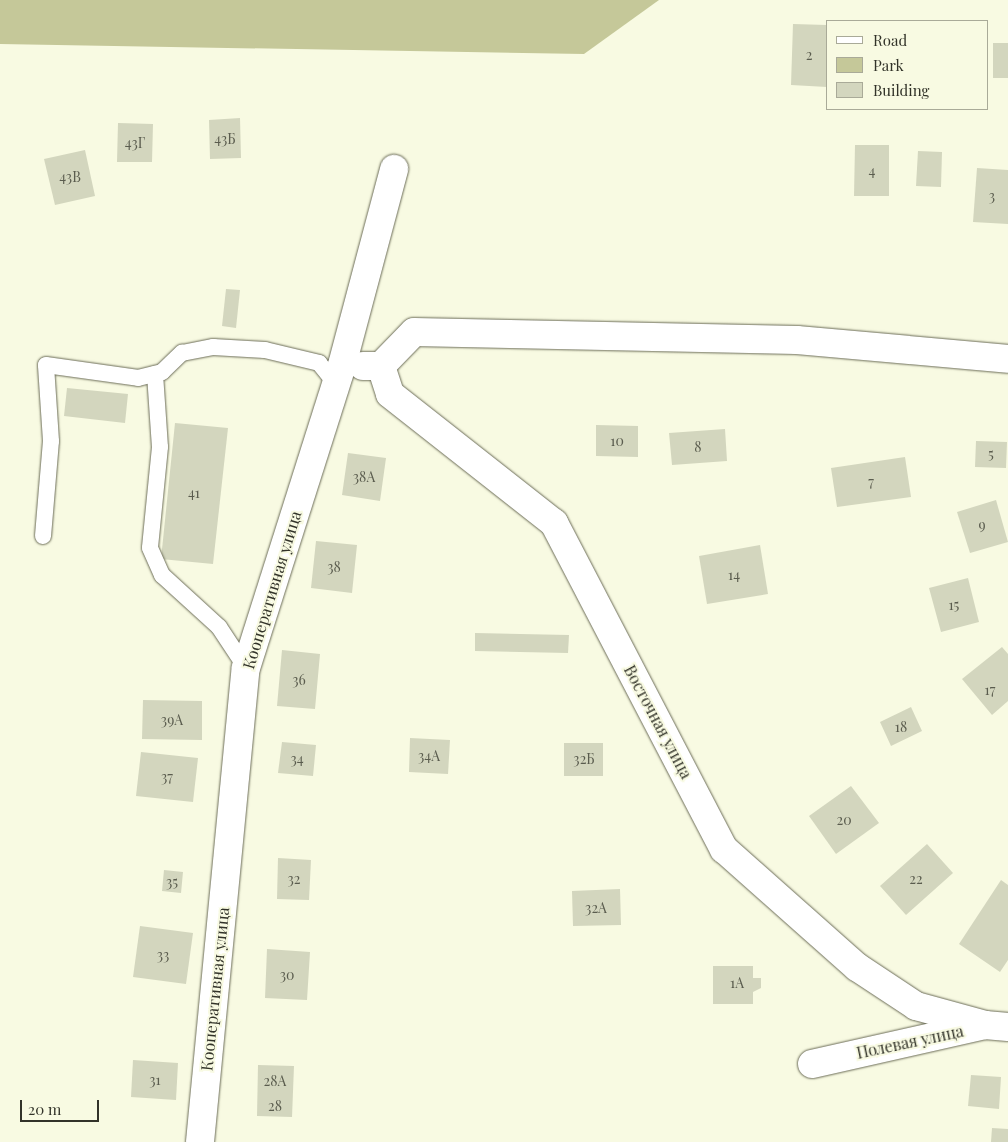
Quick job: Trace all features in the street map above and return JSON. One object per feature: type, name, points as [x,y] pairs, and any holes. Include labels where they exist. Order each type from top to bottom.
[{"type":"street","name":"Кооперативная улица","points":[[200,1142],[246,668],[339,374],[394,169]]},
{"type":"street","points":[[339,374],[381,366],[414,332],[797,340],[1008,359]]},
{"type":"street","name":"Восточная улица","points":[[381,366],[390,394],[554,523],[724,849],[857,967],[916,1006],[997,1026]]},
{"type":"street","name":"Полевая улица","points":[[812,1064],[997,1026]]},
{"type":"lane","points":[[43,536],[51,441],[46,365],[138,378],[154,374],[182,353],[213,347],[265,350],[319,364],[339,374]]},
{"type":"lane","points":[[154,374],[160,447],[150,548],[162,575],[219,627],[246,668]]},
{"type":"green space","points":[[0,0],[659,0],[584,54],[0,44]]},
{"type":"building","points":[[793,24],[826,25],[826,87],[791,85]]},
{"type":"building","points":[[993,43],[1008,43],[1008,78],[993,78]]},
{"type":"building","points":[[240,118],[241,158],[210,159],[209,120]]},
{"type":"building","points":[[118,123],[153,124],[152,162],[117,162]]},
{"type":"building","points":[[855,145],[889,145],[889,196],[854,196]]},
{"type":"building","points":[[85,150],[95,196],[55,205],[44,159]]},
{"type":"building","points":[[918,151],[942,152],[941,187],[916,186]]},
{"type":"building","points":[[977,168],[1008,170],[1008,224],[973,222]]},
{"type":"building","points":[[226,289],[240,290],[236,328],[222,326]]},
{"type":"building","points":[[67,388],[128,394],[125,423],[64,416]]},
{"type":"building","points":[[175,423],[228,428],[213,564],[161,559]]},
{"type":"building","points":[[596,425],[638,426],[638,457],[596,456]]},
{"type":"building","points":[[725,429],[727,461],[672,465],[669,433]]},
{"type":"building","points":[[976,441],[1007,442],[1006,468],[975,467]]},
{"type":"building","points":[[348,453],[386,458],[380,501],[342,495]]},
{"type":"building","points":[[905,457],[911,497],[837,507],[831,468]]},
{"type":"building","points":[[996,500],[1008,542],[970,553],[957,512]]},
{"type":"building","points":[[316,541],[357,545],[352,593],[311,588]]},
{"type":"building","points":[[760,545],[768,594],[707,604],[699,556]]},
{"type":"building","points":[[968,578],[979,622],[941,632],[929,588]]},
{"type":"building","points":[[475,633],[569,635],[568,653],[475,651]]},
{"type":"building","points":[[1002,647],[1008,654],[1008,701],[992,715],[962,679]]},
{"type":"building","points":[[282,650],[320,654],[315,709],[277,706]]},
{"type":"building","points":[[143,700],[202,701],[202,740],[142,739]]},
{"type":"building","points":[[911,707],[922,731],[891,746],[880,722]]},
{"type":"building","points":[[410,738],[450,740],[448,774],[409,772]]},
{"type":"building","points":[[282,742],[316,745],[313,776],[278,773]]},
{"type":"building","points":[[564,743],[603,743],[603,776],[564,776]]},
{"type":"building","points":[[141,752],[198,758],[193,802],[136,796]]},
{"type":"building","points":[[851,786],[879,823],[836,854],[809,816]]},
{"type":"building","points":[[927,844],[953,873],[906,915],[880,886]]},
{"type":"building","points":[[278,858],[311,860],[309,900],[277,899]]},
{"type":"building","points":[[164,870],[183,872],[181,893],[162,891]]},
{"type":"building","points":[[1001,880],[1008,885],[1008,960],[1000,972],[959,944]]},
{"type":"building","points":[[620,889],[621,925],[573,926],[572,891]]},
{"type":"building","points":[[140,926],[193,933],[186,984],[133,977]]},
{"type":"building","points":[[267,949],[310,952],[307,1000],[265,998]]},
{"type":"building","points":[[713,966],[753,966],[753,978],[761,978],[761,988],[753,992],[753,1004],[713,1004]]},
{"type":"building","points":[[133,1060],[178,1063],[176,1100],[131,1097]]},
{"type":"building","points":[[258,1065],[294,1066],[292,1117],[257,1116]]},
{"type":"building","points":[[971,1075],[1001,1077],[999,1109],[968,1106]]},
{"type":"building","points":[[992,1128],[1008,1129],[1008,1142],[991,1142]]}]
